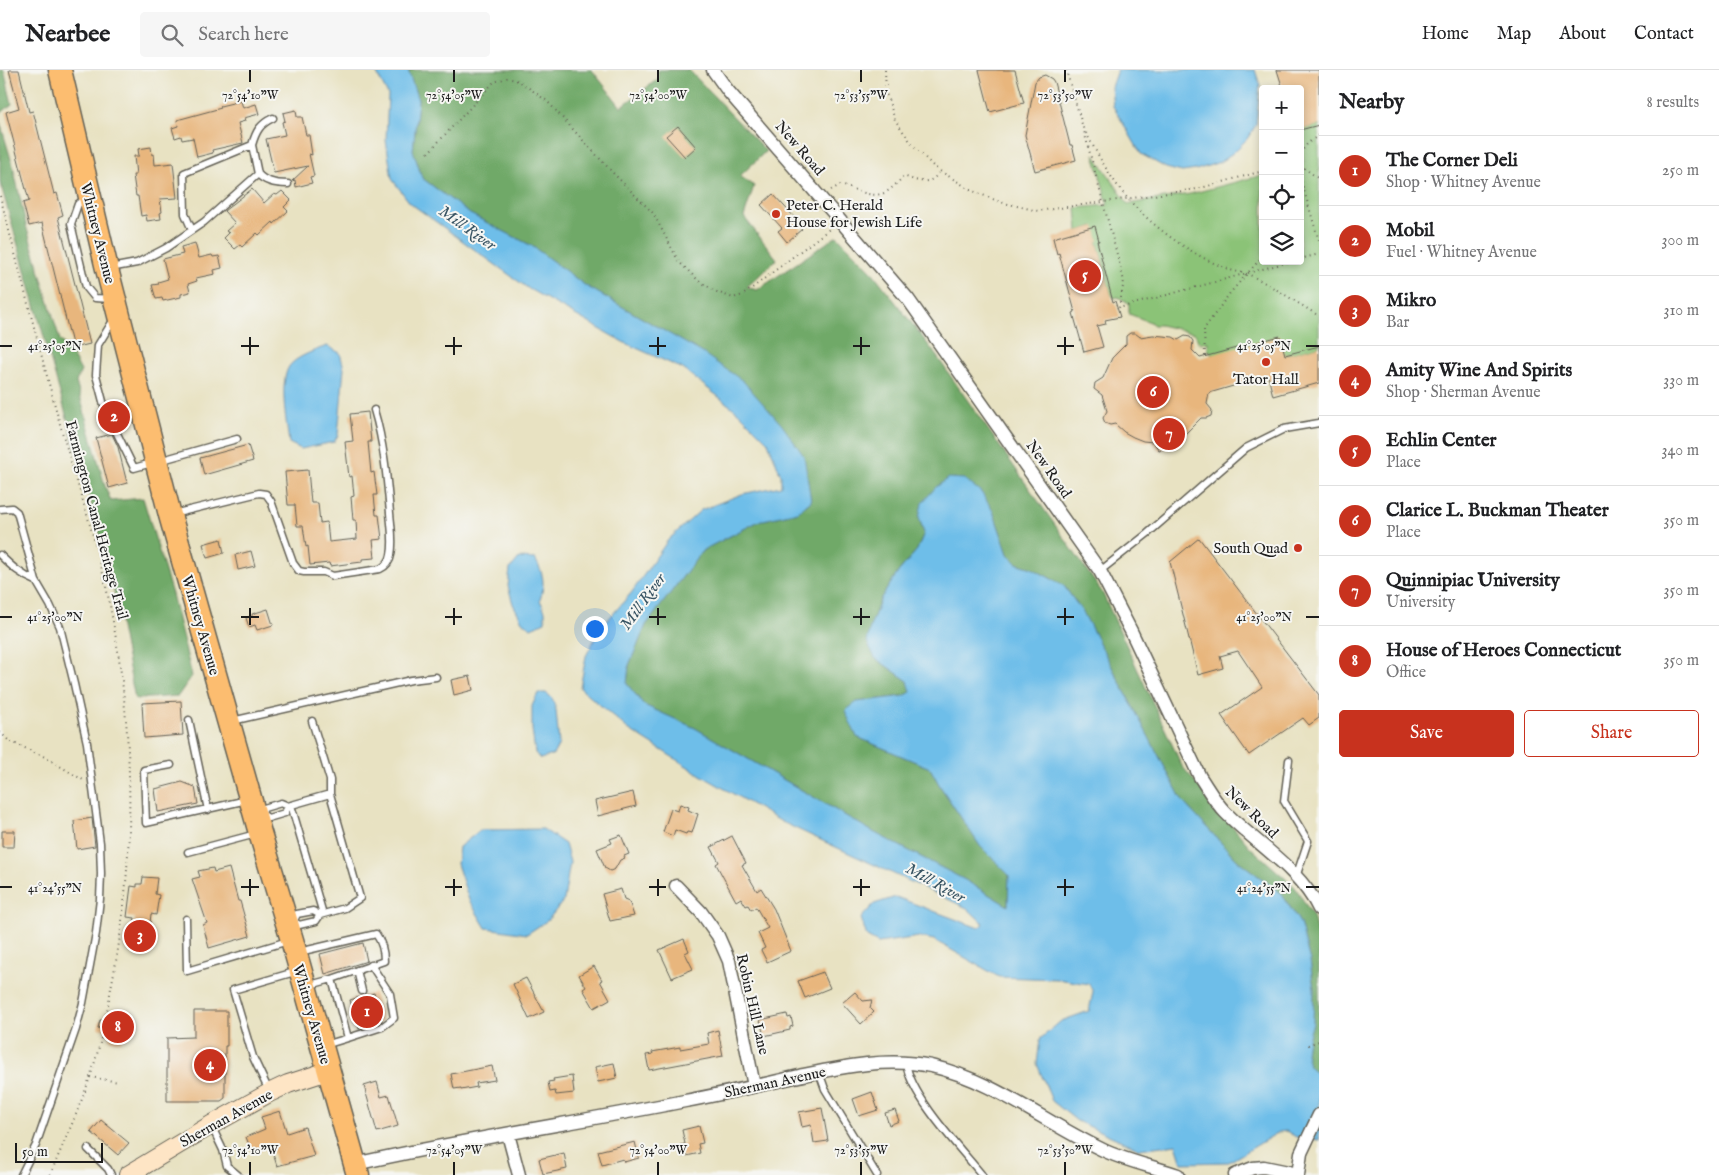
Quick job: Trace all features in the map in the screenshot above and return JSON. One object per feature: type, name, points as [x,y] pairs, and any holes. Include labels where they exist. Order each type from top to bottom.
[{"type":"highway","name":"Whitney Avenue","points":[[60,70],[106,269],[170,515],[296,949],[356,1170]]},
{"type":"main road","name":"Sherman Avenue","points":[[128,1175],[269,1093],[288,1084],[328,1071]]},
{"type":"street","name":"New Road","points":[[713,70],[728,91],[842,220],[914,306],[1100,571],[1128,623],[1200,778],[1224,811],[1296,877],[1314,899],[1319,909]]},
{"type":"street","name":"Robin Hill Lane","points":[[676,886],[701,912],[718,936],[729,961],[754,1086]]},
{"type":"street","name":"Sherman Avenue","points":[[356,1170],[508,1134],[687,1101],[874,1062],[931,1066],[981,1083],[1103,1150],[1178,1175]]},
{"type":"street","points":[[1235,1175],[1253,1168],[1264,1167],[1298,1175],[1304,1144],[1319,1115]]},
{"type":"street","points":[[508,1134],[519,1175]]},
{"type":"lane","points":[[273,118],[264,122],[256,132],[252,145],[258,174],[262,179],[280,184],[288,184]]},
{"type":"lane","points":[[192,230],[185,214],[184,173],[252,145]]},
{"type":"lane","points":[[106,269],[137,263],[166,248],[204,222],[258,174]]},
{"type":"lane","points":[[89,196],[78,204],[71,224],[86,287],[95,298],[117,306],[98,345],[96,375],[105,409],[134,468],[237,439]]},
{"type":"lane","points":[[170,515],[259,493],[266,494],[293,563],[299,571],[324,572],[333,576],[380,569],[389,561],[392,537],[382,446],[374,410]]},
{"type":"lane","points":[[1100,571],[1147,534],[1246,448],[1284,429],[1319,423]]},
{"type":"lane","points":[[0,509],[12,508],[17,512],[36,580],[50,604],[60,627],[88,743],[100,843],[100,899],[83,1002],[74,1037],[36,1145],[21,1175]]},
{"type":"lane","points":[[0,555],[10,566],[27,577],[36,580]]},
{"type":"lane","points":[[229,722],[410,680],[436,677]]},
{"type":"lane","points":[[189,720],[208,810]]},
{"type":"lane","points":[[269,1093],[253,1056],[233,990],[296,949],[299,925],[316,921],[321,915],[345,908],[360,898],[330,794],[330,780],[312,721]]},
{"type":"lane","points":[[1289,760],[1284,801],[1308,841],[1296,877]]},
{"type":"lane","points":[[171,765],[144,770],[146,823],[208,810],[268,818],[285,813],[290,806]]},
{"type":"lane","points":[[188,852],[257,816],[264,808],[281,803],[290,806],[330,794]]},
{"type":"lane","points":[[290,806],[301,829],[321,915]]},
{"type":"lane","points":[[329,821],[337,818]]},
{"type":"lane","points":[[335,840],[342,838]]},
{"type":"lane","points":[[296,949],[297,914],[313,911],[321,915]]},
{"type":"lane","points":[[186,919],[187,970],[376,934],[384,955],[384,961],[332,979]]},
{"type":"lane","points":[[296,949],[332,979],[348,1038]]},
{"type":"lane","points":[[321,1046],[382,1027],[394,1018],[390,994],[371,966]]},
{"type":"lane","points":[[356,970],[362,991]]},
{"type":"lane","points":[[906,1063],[910,1079],[924,1102],[982,1175]]},
{"type":"lane","points":[[819,1072],[825,1089],[877,1175]]},
{"type":"lane","points":[[211,1125],[223,1150],[228,1166],[238,1175]]},
{"type":"lane","points":[[88,1149],[108,1169],[111,1175]]},
{"type":"path","points":[[885,70],[886,93],[895,120],[912,144],[932,166],[973,191],[1000,202],[1038,211],[1197,189],[1259,172]]},
{"type":"path","points":[[1066,70],[1124,281],[1119,308],[1278,265]]},
{"type":"path","points":[[428,153],[494,82],[507,78],[519,81],[547,101],[613,173],[654,213],[679,262],[699,281],[717,292],[733,298],[743,295],[842,220]]},
{"type":"path","points":[[1084,131],[1128,199],[1163,232],[1229,270],[1248,274],[1277,289],[1319,316]]},
{"type":"path","points":[[1304,148],[1319,135]]},
{"type":"path","points":[[1304,167],[1319,179]]},
{"type":"path","points":[[819,195],[840,185],[875,195],[885,193],[904,176],[915,181],[927,181],[936,178],[940,171]]},
{"type":"path","points":[[1304,190],[1319,241]]},
{"type":"path","name":"Farmington Canal Heritage Trail","points":[[0,196],[111,610],[122,684],[129,790],[127,874],[122,929],[114,977],[90,1077],[50,1175]]},
{"type":"path","points":[[1304,258],[1319,254]]},
{"type":"path","points":[[1205,356],[1204,329],[1230,293],[1259,261]]},
{"type":"path","points":[[0,732],[9,741],[43,756],[81,779],[92,782]]},
{"type":"path","points":[[1308,1045],[1319,1041]]},
{"type":"path","points":[[90,1077],[120,1082]]},
{"type":"green space","points":[[0,70],[4,70],[12,104],[0,114]]},
{"type":"green space","points":[[408,70],[592,70],[621,107],[658,79],[658,70],[689,70],[766,151],[740,176],[754,186],[744,217],[777,259],[747,287],[757,290],[837,236],[870,269],[933,351],[1102,592],[1182,766],[1250,847],[1295,887],[1313,916],[1319,941],[1319,1075],[1309,1066],[1306,1053],[1313,1023],[1314,989],[1310,961],[1300,923],[1281,893],[1237,860],[1183,802],[1084,614],[1064,586],[1032,568],[1016,563],[1008,554],[993,511],[981,492],[919,517],[924,533],[917,550],[899,571],[881,598],[870,627],[875,658],[908,681],[912,692],[904,696],[857,702],[857,737],[930,768],[980,846],[1009,875],[1008,906],[965,880],[875,833],[695,728],[644,705],[627,684],[629,665],[646,625],[703,550],[759,521],[798,512],[811,501],[803,457],[701,352],[586,286],[532,246],[470,214],[422,178],[413,151],[418,100]]},
{"type":"green space","points":[[0,122],[13,166],[27,229],[60,340],[70,351],[81,371],[76,382],[105,486],[111,501],[143,498],[172,594],[192,676],[178,696],[135,699],[109,566],[0,182]]},
{"type":"green space","points":[[1319,125],[1319,346],[1285,355],[1212,355],[1208,349],[1208,342],[1199,343],[1195,333],[1154,325],[1129,314],[1129,303],[1118,297],[1114,298],[1111,294],[1094,226],[1078,231],[1076,208],[1108,205],[1094,154],[1128,204],[1190,194],[1259,176],[1259,265],[1304,265],[1304,129]]},
{"type":"water","name":"Mill River","points":[[375,70],[408,70],[418,100],[413,150],[422,178],[470,214],[532,246],[586,286],[701,352],[743,381],[782,425],[804,456],[811,501],[798,512],[759,521],[703,550],[646,625],[629,665],[627,684],[644,705],[695,728],[875,833],[965,880],[1008,906],[1009,875],[980,846],[930,768],[857,737],[845,711],[857,702],[904,696],[911,692],[908,681],[875,658],[867,642],[870,627],[881,598],[899,571],[917,550],[924,533],[919,517],[922,503],[936,487],[949,478],[964,479],[981,492],[993,511],[1008,554],[1016,563],[1032,568],[1064,586],[1084,614],[1183,802],[1237,860],[1281,893],[1300,923],[1310,961],[1314,989],[1313,1023],[1306,1053],[1309,1066],[1319,1075],[1319,1140],[1296,1137],[1286,1131],[1279,1132],[1229,1162],[1182,1163],[1176,1144],[1140,1149],[1077,1121],[1052,1101],[1037,1064],[1040,1039],[1061,1021],[1089,1011],[1093,992],[1089,984],[1057,979],[999,977],[934,940],[919,937],[878,943],[867,937],[861,918],[874,904],[896,897],[979,928],[984,924],[967,908],[782,822],[704,777],[628,729],[580,688],[586,656],[600,629],[632,592],[668,540],[701,510],[742,494],[781,486],[781,475],[768,442],[738,412],[683,369],[623,342],[529,289],[410,203],[392,179],[386,140],[388,95]]},
{"type":"water","points":[[1117,70],[1255,70],[1260,85],[1256,125],[1247,139],[1220,162],[1196,170],[1182,172],[1166,168],[1141,154],[1113,106],[1111,87]]},
{"type":"water","points":[[327,346],[340,353],[344,368],[338,435],[334,442],[301,449],[289,443],[284,401],[287,369],[296,360]]},
{"type":"water","points":[[519,558],[535,559],[543,579],[540,600],[545,611],[545,622],[531,628],[522,621],[513,604],[508,586],[510,569]]},
{"type":"water","points":[[538,693],[546,693],[552,698],[556,710],[559,744],[553,755],[540,759],[535,753],[532,729],[532,706]]},
{"type":"water","points":[[543,829],[565,844],[570,862],[564,900],[548,920],[527,934],[486,928],[469,900],[457,864],[459,847],[480,830]]},
{"type":"building","points":[[9,70],[19,70],[29,112],[33,111],[54,194],[57,193],[63,215],[58,217],[90,344],[73,348],[42,223],[29,226],[23,203],[29,201],[6,112],[19,108]]},
{"type":"building","points":[[979,70],[1015,70],[1024,103],[990,112]]},
{"type":"building","points":[[1277,70],[1319,70],[1319,125],[1304,129],[1304,85],[1282,85]]},
{"type":"building","points":[[1045,75],[1054,82],[1070,145],[1072,145],[1076,160],[1035,171],[1025,135],[1035,82],[1039,77]]},
{"type":"building","points":[[241,101],[243,108],[256,104],[259,114],[244,118],[245,121],[238,123],[243,143],[212,150],[213,153],[197,157],[193,138],[182,140],[181,136],[175,138],[172,128],[178,126],[177,120]]},
{"type":"building","points":[[296,110],[297,117],[302,117],[306,135],[309,135],[312,155],[309,154],[314,176],[310,177],[312,183],[296,187],[295,180],[292,181],[308,166],[274,173],[266,139],[285,135],[282,122],[285,121],[283,113]]},
{"type":"building","points":[[678,126],[696,147],[685,157],[666,136]]},
{"type":"building","points":[[151,147],[155,165],[173,163],[177,198],[160,199],[161,219],[147,221],[146,215],[141,216],[138,196],[136,196],[133,175],[136,175],[134,156],[139,156],[138,149]]},
{"type":"building","points":[[252,189],[264,203],[274,194],[277,195],[282,191],[291,200],[284,207],[288,211],[259,235],[257,233],[242,247],[240,245],[235,249],[224,238],[229,233],[226,231],[235,223],[224,211]]},
{"type":"building","points":[[773,194],[795,218],[793,220],[802,229],[787,242],[778,231],[782,228],[761,205]]},
{"type":"building","points":[[1095,226],[1099,241],[1097,241],[1113,302],[1115,301],[1120,317],[1105,320],[1106,324],[1097,326],[1103,347],[1084,352],[1059,253],[1057,254],[1053,238]]},
{"type":"building","points":[[195,243],[199,258],[212,255],[213,257],[219,256],[222,268],[214,270],[215,274],[196,278],[197,281],[188,284],[190,292],[181,294],[181,297],[163,301],[162,298],[156,299],[152,285],[159,284],[158,282],[168,279],[163,259],[183,254],[181,247]]},
{"type":"building","points":[[1130,333],[1135,333],[1140,337],[1153,335],[1173,337],[1178,340],[1185,336],[1190,337],[1193,341],[1192,350],[1200,358],[1280,336],[1285,355],[1319,346],[1319,383],[1273,396],[1268,376],[1209,393],[1207,404],[1212,410],[1211,416],[1201,418],[1185,434],[1168,441],[1166,448],[1159,450],[1153,442],[1133,437],[1115,424],[1105,423],[1103,418],[1107,411],[1102,395],[1094,389],[1095,383],[1103,378],[1112,358],[1126,344],[1126,336]]},
{"type":"building","points":[[368,412],[371,442],[368,442],[371,473],[374,472],[377,495],[374,495],[376,515],[379,515],[382,539],[373,540],[375,558],[362,559],[362,562],[330,566],[329,563],[310,565],[303,526],[297,526],[295,505],[288,505],[285,472],[308,470],[311,503],[318,503],[320,523],[327,522],[329,542],[357,539],[356,520],[353,520],[351,497],[354,496],[352,476],[349,477],[345,442],[353,441],[350,414]]},
{"type":"building","points":[[112,434],[118,447],[127,483],[109,488],[96,438]]},
{"type":"building","points":[[248,445],[253,461],[204,475],[200,458]]},
{"type":"building","points":[[1199,538],[1319,695],[1319,718],[1309,725],[1303,718],[1249,755],[1221,715],[1262,687],[1238,651],[1220,656],[1223,668],[1198,675],[1170,562]]},
{"type":"building","points":[[221,539],[224,553],[207,558],[203,544]]},
{"type":"building","points":[[251,551],[255,566],[238,570],[235,555]]},
{"type":"building","points":[[268,609],[273,625],[257,630],[255,625],[249,627],[246,618]]},
{"type":"building","points":[[470,676],[473,690],[454,695],[451,680]]},
{"type":"building","points":[[181,701],[183,735],[144,738],[142,703]]},
{"type":"building","points":[[182,782],[195,787],[198,804],[158,812],[155,789]]},
{"type":"building","points":[[633,792],[636,806],[598,816],[595,801]]},
{"type":"building","points":[[680,804],[689,807],[688,810],[698,814],[692,833],[687,832],[686,834],[675,830],[673,836],[663,832],[671,809],[678,811]]},
{"type":"building","points":[[92,818],[95,846],[77,849],[74,821]]},
{"type":"building","points":[[2,831],[15,831],[14,847],[2,847]]},
{"type":"building","points":[[621,835],[629,854],[620,860],[615,869],[610,871],[605,868],[597,849],[612,843],[610,839]]},
{"type":"building","points":[[732,836],[746,863],[742,865],[757,891],[761,888],[774,909],[791,951],[767,962],[761,950],[765,948],[758,933],[768,928],[756,907],[751,910],[741,898],[736,901],[716,864],[719,862],[711,847]]},
{"type":"building","points":[[213,868],[214,872],[229,868],[250,936],[209,948],[203,925],[207,923],[192,879],[200,877],[198,871]]},
{"type":"building","points":[[143,877],[157,878],[155,894],[159,895],[156,915],[151,914],[147,948],[131,946],[135,918],[127,917],[131,886],[137,887],[137,884],[142,884]]},
{"type":"building","points":[[621,889],[624,899],[629,901],[634,916],[610,921],[602,894]]},
{"type":"building","points":[[684,939],[689,951],[685,953],[693,969],[672,978],[659,950]]},
{"type":"building","points":[[363,943],[367,961],[325,974],[320,954]]},
{"type":"building","points":[[594,966],[610,999],[594,1008],[583,989],[586,987],[579,975]]},
{"type":"building","points":[[823,972],[830,988],[805,998],[798,981]]},
{"type":"building","points":[[526,978],[544,1012],[529,1019],[513,984]]},
{"type":"building","points":[[855,992],[863,1001],[872,1000],[870,1008],[874,1012],[861,1024],[842,1003]]},
{"type":"building","points":[[374,993],[382,1021],[359,1029],[350,1000]]},
{"type":"building","points":[[194,1011],[227,1011],[225,1098],[221,1101],[167,1101],[167,1038],[194,1037]]},
{"type":"building","points":[[115,1012],[128,1015],[121,1042],[109,1039],[111,1031],[98,1028],[100,1020],[113,1021]]},
{"type":"building","points":[[787,1014],[788,1018],[791,1017],[793,1026],[790,1027],[790,1030],[764,1036],[760,1020]]},
{"type":"building","points":[[718,1030],[723,1056],[649,1070],[646,1055],[653,1054],[652,1052],[680,1047],[680,1049],[709,1044],[707,1033]]},
{"type":"building","points":[[614,1063],[617,1078],[598,1082],[595,1067]]},
{"type":"building","points":[[492,1066],[495,1080],[476,1083],[477,1087],[461,1090],[461,1088],[454,1089],[451,1074]]},
{"type":"building","points":[[572,1076],[574,1093],[556,1095],[555,1091],[550,1092],[548,1082],[554,1081],[553,1079]]},
{"type":"building","points":[[377,1082],[381,1097],[389,1095],[398,1126],[377,1132],[364,1086]]},
{"type":"building","points":[[872,1092],[878,1110],[859,1116],[853,1099]]},
{"type":"building","points":[[822,1108],[828,1141],[814,1143],[811,1125],[802,1127],[799,1112]]},
{"type":"building","points":[[895,1110],[899,1121],[889,1125],[885,1113]]},
{"type":"building","points":[[280,1111],[287,1133],[305,1127],[314,1156],[277,1166],[271,1147],[258,1151],[257,1148],[251,1150],[246,1137],[265,1129],[261,1117]]},
{"type":"building","points":[[101,1120],[129,1143],[118,1155],[91,1132]]},
{"type":"building","points":[[699,1126],[703,1143],[698,1144],[700,1153],[682,1157],[680,1145],[685,1144],[682,1130]]},
{"type":"building","points":[[635,1142],[639,1158],[624,1162],[623,1159],[602,1165],[598,1151]]},
{"type":"building","points":[[564,1153],[567,1169],[543,1174],[539,1159]]},
{"type":"place","name":"Peter C. Herald House for Jewish Life","points":[[776,214]]},
{"type":"place","name":"Echlin Center","points":[[1085,276]]},
{"type":"place","name":"Tator Hall","points":[[1266,362]]},
{"type":"place","name":"Clarice L. Buckman Theater","points":[[1153,392]]},
{"type":"place","name":"Mobil","points":[[114,417]]},
{"type":"place","name":"Quinnipiac University","points":[[1169,434]]},
{"type":"place","name":"South Quad","points":[[1298,548]]},
{"type":"place","name":"Mikro","points":[[140,936]]},
{"type":"place","name":"The Corner Deli","points":[[367,1012]]},
{"type":"place","name":"House of Heroes Connecticut","points":[[118,1027]]},
{"type":"place","name":"Amity Wine And Spirits","points":[[210,1065]]}]
